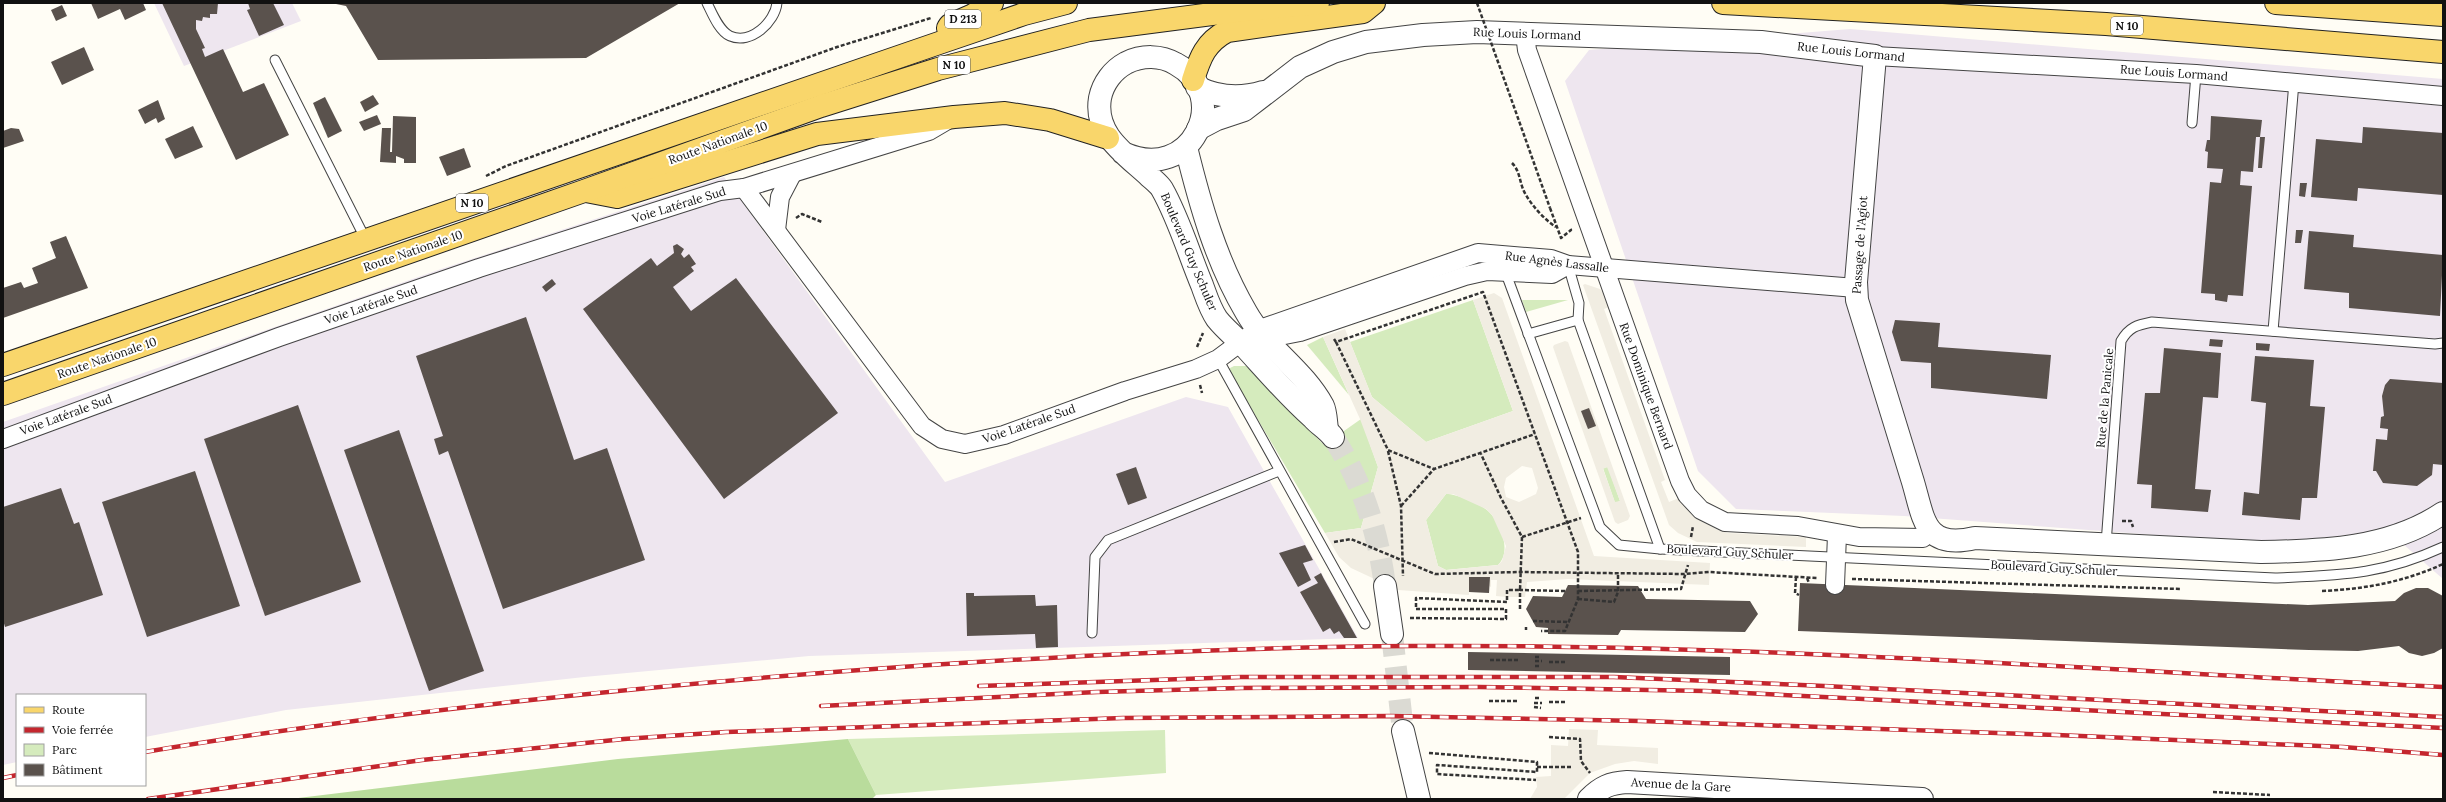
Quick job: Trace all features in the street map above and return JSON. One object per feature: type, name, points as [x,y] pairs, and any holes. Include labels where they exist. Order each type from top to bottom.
[{"type":"main road","name":"D 213","points":[[942,42],[950,25],[973,15],[992,3]]},
{"type":"main road","name":"N 10","points":[[3,365],[1024,14],[1066,3]]},
{"type":"main road","name":"Route Nationale 10","points":[[3,394],[584,191],[821,106],[938,69],[1089,30],[1235,11],[1318,3]]},
{"type":"main road","points":[[1195,83],[1204,50],[1214,38],[1227,31],[1363,12],[1374,3]]},
{"type":"main road","name":"N 10","points":[[1723,3],[2106,24],[2443,52]]},
{"type":"main road","points":[[2276,3],[2443,16]]},
{"type":"main road","points":[[584,191],[617,197],[817,134],[954,117],[1005,113],[1050,120],[1108,138]]},
{"type":"street","name":"Rue Louis Lormand","points":[[1198,129],[1217,119],[1244,110],[1300,67],[1333,52],[1366,42],[1423,35],[1477,32],[1761,42],[1875,56],[2196,74],[2443,96]]},
{"type":"street","name":"Rue Dominique Bernard","points":[[1525,34],[1527,50],[1680,482],[1692,502],[1708,515],[1725,522],[1798,526],[1837,535],[1923,538],[1930,532]]},
{"type":"street","name":"Passage de l'Agiot","points":[[1875,56],[1856,288],[1857,300],[1918,498]]},
{"type":"street","name":"Boulevard Guy Schuler","points":[[1123,153],[1144,160],[1155,160],[1166,158],[1186,147],[1198,129],[1202,115],[1202,100],[1195,83],[1186,71],[1166,59],[1143,58],[1122,66],[1113,74],[1101,93],[1100,116],[1108,138],[1123,153],[1162,188],[1218,320],[1252,337]]},
{"type":"street","name":"Rue Louis Lormand","points":[[1195,83],[1211,94],[1229,97],[1250,96],[1270,90]]},
{"type":"street","name":"Voie Latérale Sud","points":[[3,439],[279,337],[479,268],[720,191],[744,188],[792,174],[929,130],[954,117]]},
{"type":"street","points":[[1186,147],[1207,229],[1245,312],[1252,337]]},
{"type":"street","points":[[776,230],[780,197],[792,174]]},
{"type":"street","name":"Voie Latérale Sud","points":[[744,188],[922,426],[942,439],[965,444],[997,436],[1125,391],[1196,369],[1218,359],[1252,337]]},
{"type":"street","points":[[1162,188],[1197,240],[1230,313],[1252,337],[1290,362],[1323,407],[1330,433]]},
{"type":"street","name":"Rue Agnès Lassalle","points":[[1252,337],[1478,253],[1551,259],[1568,265],[1856,288]]},
{"type":"street","points":[[1505,271],[1552,274],[1568,265]]},
{"type":"street","name":"Rue Agnès Lassalle","points":[[1252,337],[1300,332],[1465,276],[1487,271],[1505,271]]},
{"type":"street","points":[[1918,498],[1920,513],[1930,532],[1949,540],[1962,541],[1975,538],[2261,552],[2360,546],[2404,534],[2443,513]]},
{"type":"street","points":[[1918,498],[1937,518],[1975,538]]},
{"type":"street","points":[[1835,585],[1837,535]]},
{"type":"street","points":[[1394,585],[1399,626]]},
{"type":"street","points":[[1409,799],[1403,758],[1403,731],[1419,799]]},
{"type":"street","name":"Avenue de la Gare","points":[[1589,799],[1601,788],[1614,782],[1812,796],[1922,799]]},
{"type":"lane","points":[[706,3],[722,30],[730,36],[741,38],[750,35],[769,24],[776,14],[777,3]]},
{"type":"lane","points":[[275,60],[366,240]]},
{"type":"lane","points":[[2192,123],[2196,74]]},
{"type":"lane","points":[[2273,332],[2294,82]]},
{"type":"lane","points":[[1568,265],[1580,303],[1578,320],[1660,549]]},
{"type":"lane","name":"Boulevard Guy Schuler","points":[[1505,271],[1600,527],[1619,545],[1660,549],[2275,578],[2367,572],[2414,560],[2443,546]]},
{"type":"lane","points":[[1528,334],[1578,320]]},
{"type":"lane","name":"Rue de la Panicale","points":[[2106,544],[2121,341],[2127,331],[2137,325],[2152,322],[2435,344],[2443,343]]},
{"type":"lane","points":[[1218,359],[1365,624]]},
{"type":"lane","points":[[1092,633],[1095,557],[1108,540],[1279,471]]},
{"type":"path","points":[[1477,3],[1561,238]]},
{"type":"path","points":[[1512,163],[1517,168],[1525,194],[1547,221],[1557,227]]},
{"type":"path","points":[[776,230],[802,214],[822,222]]},
{"type":"path","points":[[1336,342],[1484,292],[1578,552],[1580,572],[1578,599],[1565,631],[1541,631]]},
{"type":"path","points":[[1330,335],[1336,342],[1388,450],[1401,506],[1403,562],[1394,585]]},
{"type":"path","points":[[1401,506],[1434,469],[1481,454],[1535,434]]},
{"type":"path","points":[[1388,450],[1434,469]]},
{"type":"path","points":[[1481,454],[1501,498],[1522,537],[1520,608]]},
{"type":"path","points":[[1522,537],[1580,518]]},
{"type":"path","points":[[1690,540],[1694,524]]},
{"type":"path","points":[[1331,542],[1351,539],[1403,562],[1435,574],[1520,572],[1684,574]]},
{"type":"path","points":[[1578,591],[1674,591],[1681,589],[1684,574],[1690,562]]},
{"type":"path","points":[[1578,599],[1614,602],[1618,590],[1618,573]]},
{"type":"path","points":[[1796,577],[1795,593],[1800,595]]},
{"type":"path","points":[[1807,578],[1809,584]]},
{"type":"path","points":[[1399,626],[1506,619],[1506,609],[1416,608],[1416,598],[1507,602],[1507,590],[1565,591]]},
{"type":"path","points":[[1533,621],[1569,622]]},
{"type":"path","points":[[1535,657],[1541,657]]},
{"type":"path","points":[[1490,660],[1519,660]]},
{"type":"path","points":[[1534,661],[1542,661]]},
{"type":"path","points":[[1549,662],[1567,662]]},
{"type":"path","points":[[1535,666],[1541,666]]},
{"type":"path","points":[[1535,698],[1541,698]]},
{"type":"path","points":[[1489,701],[1518,701]]},
{"type":"path","points":[[1549,702],[1566,702]]},
{"type":"path","points":[[1534,703],[1542,703]]},
{"type":"path","points":[[1534,707],[1541,708]]},
{"type":"path","points":[[1548,737],[1580,739],[1581,761],[1590,773]]},
{"type":"path","points":[[1427,748],[1430,754],[1537,762],[1537,772],[1438,765],[1437,774],[1536,780]]},
{"type":"path","points":[[1537,767],[1572,767]]},
{"type":"path","points":[[2213,792],[2270,795]]},
{"type":"shaded area","points":[[154,3],[292,3],[301,21],[184,66]]},
{"type":"shaded area","points":[[1850,29],[2443,79],[2443,579],[2387,530],[2274,544],[1904,516],[1736,509],[1698,471],[1565,81],[1589,50]]},
{"type":"shaded area","points":[[724,177],[945,482],[1186,397],[1228,407],[1358,638],[809,656],[584,677],[286,710],[146,737],[146,694],[16,694],[16,762],[3,765],[3,422],[441,269]]},
{"type":"shaded area","points":[[1585,284],[1600,289],[1604,294],[1609,307],[1604,309],[1665,480],[1661,482],[1669,502],[1679,498],[1696,518],[1718,530],[1728,533],[1806,537],[1806,547],[1697,542],[1678,533],[1669,525],[1583,285]]},
{"type":"shaded area","points":[[1494,293],[1502,298],[1594,556],[1710,563],[1709,585],[1568,579],[1527,582],[1525,597],[1507,597],[1496,596],[1497,580],[1491,580],[1491,587],[1469,577],[1469,595],[1398,590],[1351,568],[1339,557],[1325,533],[1361,528],[1378,467],[1360,419],[1323,337],[1345,329],[1372,397],[1426,442],[1513,411],[1473,300]],"holes":[[[1522,466],[1532,468],[1538,488],[1536,494],[1519,502],[1506,497],[1504,487],[1506,478]],[[1446,494],[1453,494],[1486,509],[1492,515],[1506,546],[1502,561],[1498,565],[1446,570],[1438,566],[1426,520]]]},
{"type":"shaded area","points":[[1565,341],[1568,342],[1630,516],[1628,520],[1618,524],[1615,522],[1553,347],[1554,345]],"holes":[[[1607,467],[1620,501],[1615,502],[1603,469]]]},
{"type":"shaded area","points":[[1569,729],[1598,730],[1597,745],[1658,748],[1658,764],[1634,761],[1615,764],[1590,773],[1564,799],[1530,799],[1537,787],[1536,777],[1551,776],[1551,745],[1568,746]]},
{"type":"green space","points":[[1473,300],[1513,411],[1426,442],[1372,397],[1350,342]]},
{"type":"green space","points":[[1522,300],[1568,300],[1526,312]]},
{"type":"green space","points":[[1323,337],[1349,395],[1307,345]]},
{"type":"green space","points":[[1234,366],[1246,366],[1324,445],[1361,419],[1378,467],[1361,528],[1325,533],[1228,369]]},
{"type":"green space","points":[[1608,467],[1620,501],[1615,503],[1603,468]]},
{"type":"green space","points":[[1446,494],[1462,497],[1474,502],[1493,516],[1501,529],[1504,545],[1504,553],[1498,565],[1446,570],[1438,566],[1426,520]]},
{"type":"green space","points":[[1165,730],[1166,773],[876,795],[848,739]]},
{"type":"green space","points":[[848,739],[876,795],[872,799],[290,799],[618,759]]},
{"type":"building","points":[[91,3],[143,3],[146,10],[125,20],[120,9],[98,19]]},
{"type":"building","points":[[162,3],[218,3],[217,14],[210,14],[210,18],[203,17],[202,21],[196,20],[196,29],[205,48],[202,49],[205,57],[223,49],[243,92],[264,83],[289,135],[236,160]]},
{"type":"building","points":[[248,3],[273,3],[284,25],[259,36],[247,10],[250,9]]},
{"type":"building","points":[[680,3],[586,58],[378,60],[346,6],[336,4]]},
{"type":"building","points":[[62,5],[67,16],[56,21],[51,10]]},
{"type":"building","points":[[84,47],[94,70],[62,85],[51,62]]},
{"type":"building","points":[[373,95],[379,104],[365,112],[360,102]]},
{"type":"building","points":[[325,97],[342,131],[328,138],[313,103]]},
{"type":"building","points":[[158,100],[165,119],[158,123],[156,118],[145,124],[138,110]]},
{"type":"building","points":[[377,115],[381,124],[364,131],[359,122]]},
{"type":"building","points":[[393,116],[416,117],[416,163],[404,163],[404,159],[396,156],[396,163],[380,162],[382,128],[391,128],[390,152],[392,152]]},
{"type":"building","points":[[2211,116],[2262,120],[2260,137],[2256,137],[2253,172],[2241,171],[2240,185],[2252,186],[2243,296],[2228,295],[2227,302],[2215,300],[2215,294],[2201,293],[2210,182],[2221,183],[2223,169],[2207,168],[2208,152],[2205,151],[2207,140],[2210,140]]},
{"type":"building","points":[[193,126],[203,147],[175,159],[165,139]]},
{"type":"building","points":[[2363,127],[2443,133],[2443,195],[2358,188],[2357,201],[2311,197],[2316,139],[2362,143]]},
{"type":"building","points":[[11,128],[19,129],[24,141],[3,148],[3,131]]},
{"type":"building","points":[[2260,137],[2265,137],[2262,168],[2258,168]]},
{"type":"building","points":[[464,148],[471,167],[447,176],[439,157]]},
{"type":"building","points":[[2300,183],[2307,183],[2305,197],[2299,196]]},
{"type":"building","points":[[2296,230],[2303,230],[2301,243],[2295,243]]},
{"type":"building","points":[[2309,231],[2354,235],[2353,247],[2443,255],[2440,316],[2349,308],[2349,293],[2304,289]]},
{"type":"building","points":[[66,236],[88,288],[3,318],[3,288],[21,282],[24,288],[38,283],[32,268],[56,258],[50,242]]},
{"type":"building","points":[[677,244],[684,249],[681,254],[684,258],[689,254],[696,264],[691,267],[694,271],[673,287],[691,311],[736,278],[838,413],[724,499],[583,309],[651,258],[657,266],[674,253],[673,246]]},
{"type":"building","points":[[552,279],[556,284],[546,292],[542,287]]},
{"type":"building","points":[[526,317],[574,460],[607,448],[645,560],[503,609],[448,451],[439,455],[434,439],[443,436],[416,356]]},
{"type":"building","points":[[1895,320],[1940,323],[1938,347],[2051,355],[2047,399],[1931,388],[1931,363],[1901,361],[1892,332]]},
{"type":"building","points":[[2210,339],[2223,340],[2222,347],[2209,346]]},
{"type":"building","points":[[2256,343],[2270,344],[2269,351],[2256,350]]},
{"type":"building","points":[[2164,348],[2221,353],[2218,398],[2203,397],[2195,489],[2211,490],[2208,512],[2151,508],[2152,485],[2137,484],[2145,393],[2160,393]]},
{"type":"building","points":[[2255,356],[2314,360],[2310,406],[2325,407],[2317,498],[2302,498],[2300,520],[2242,515],[2244,492],[2259,494],[2266,403],[2251,401]]},
{"type":"building","points":[[2390,379],[2443,383],[2443,465],[2433,464],[2432,475],[2417,486],[2383,483],[2376,471],[2373,471],[2376,439],[2387,440],[2388,429],[2380,428],[2381,417],[2384,416],[2382,396],[2385,385]]},
{"type":"building","points":[[298,405],[361,582],[265,616],[204,439]]},
{"type":"building","points":[[1589,408],[1596,426],[1588,429],[1581,411]]},
{"type":"building","points":[[399,430],[484,671],[429,691],[344,450]]},
{"type":"building","points":[[1136,467],[1147,498],[1128,505],[1116,474]]},
{"type":"building","points":[[195,471],[240,606],[147,637],[102,502]]},
{"type":"building","points":[[61,488],[74,524],[79,522],[103,595],[5,627],[3,620],[3,507]]},
{"type":"building","points":[[1305,545],[1313,560],[1303,563],[1311,580],[1298,587],[1279,553]]},
{"type":"building","points":[[1321,573],[1357,638],[1344,638],[1339,631],[1334,634],[1330,628],[1323,632],[1300,592],[1318,583],[1314,577]]},
{"type":"building","points":[[1469,577],[1490,577],[1489,593],[1469,592]]},
{"type":"building","points":[[1800,583],[2308,605],[2395,601],[2404,593],[2416,588],[2428,588],[2443,596],[2443,648],[2434,653],[2422,656],[2409,653],[2399,646],[2358,651],[2309,650],[1798,631]]},
{"type":"building","points":[[1568,585],[1638,586],[1646,599],[1750,601],[1758,614],[1745,632],[1621,630],[1618,635],[1548,634],[1548,628],[1536,627],[1526,609],[1533,596],[1562,597]]},
{"type":"building","points":[[966,593],[974,593],[974,596],[1035,595],[1036,606],[1057,605],[1058,647],[1036,648],[1035,634],[967,636]]},
{"type":"building","points":[[1468,652],[1730,657],[1730,675],[1468,670]]},
{"type":"tunnel","points":[[1333,437],[1353,472],[1368,508],[1378,546],[1385,586]]},
{"type":"tunnel","points":[[1392,634],[1403,731]]},
{"type":"railway","points":[[146,752],[320,725],[583,694],[759,678],[988,661],[1271,648],[1542,646],[1671,649],[1928,659],[2443,687]]},
{"type":"railway","points":[[979,686],[1241,677],[1614,677],[2443,717]]},
{"type":"railway","points":[[821,706],[1097,692],[1241,688],[1479,687],[1705,691],[2443,728]]},
{"type":"railway","points":[[148,799],[422,760],[624,739],[726,732],[1123,718],[1390,716],[1641,721],[2057,735],[2343,747],[2443,755]]},
{"type":"railway","points":[[3,778],[16,775]]}]
